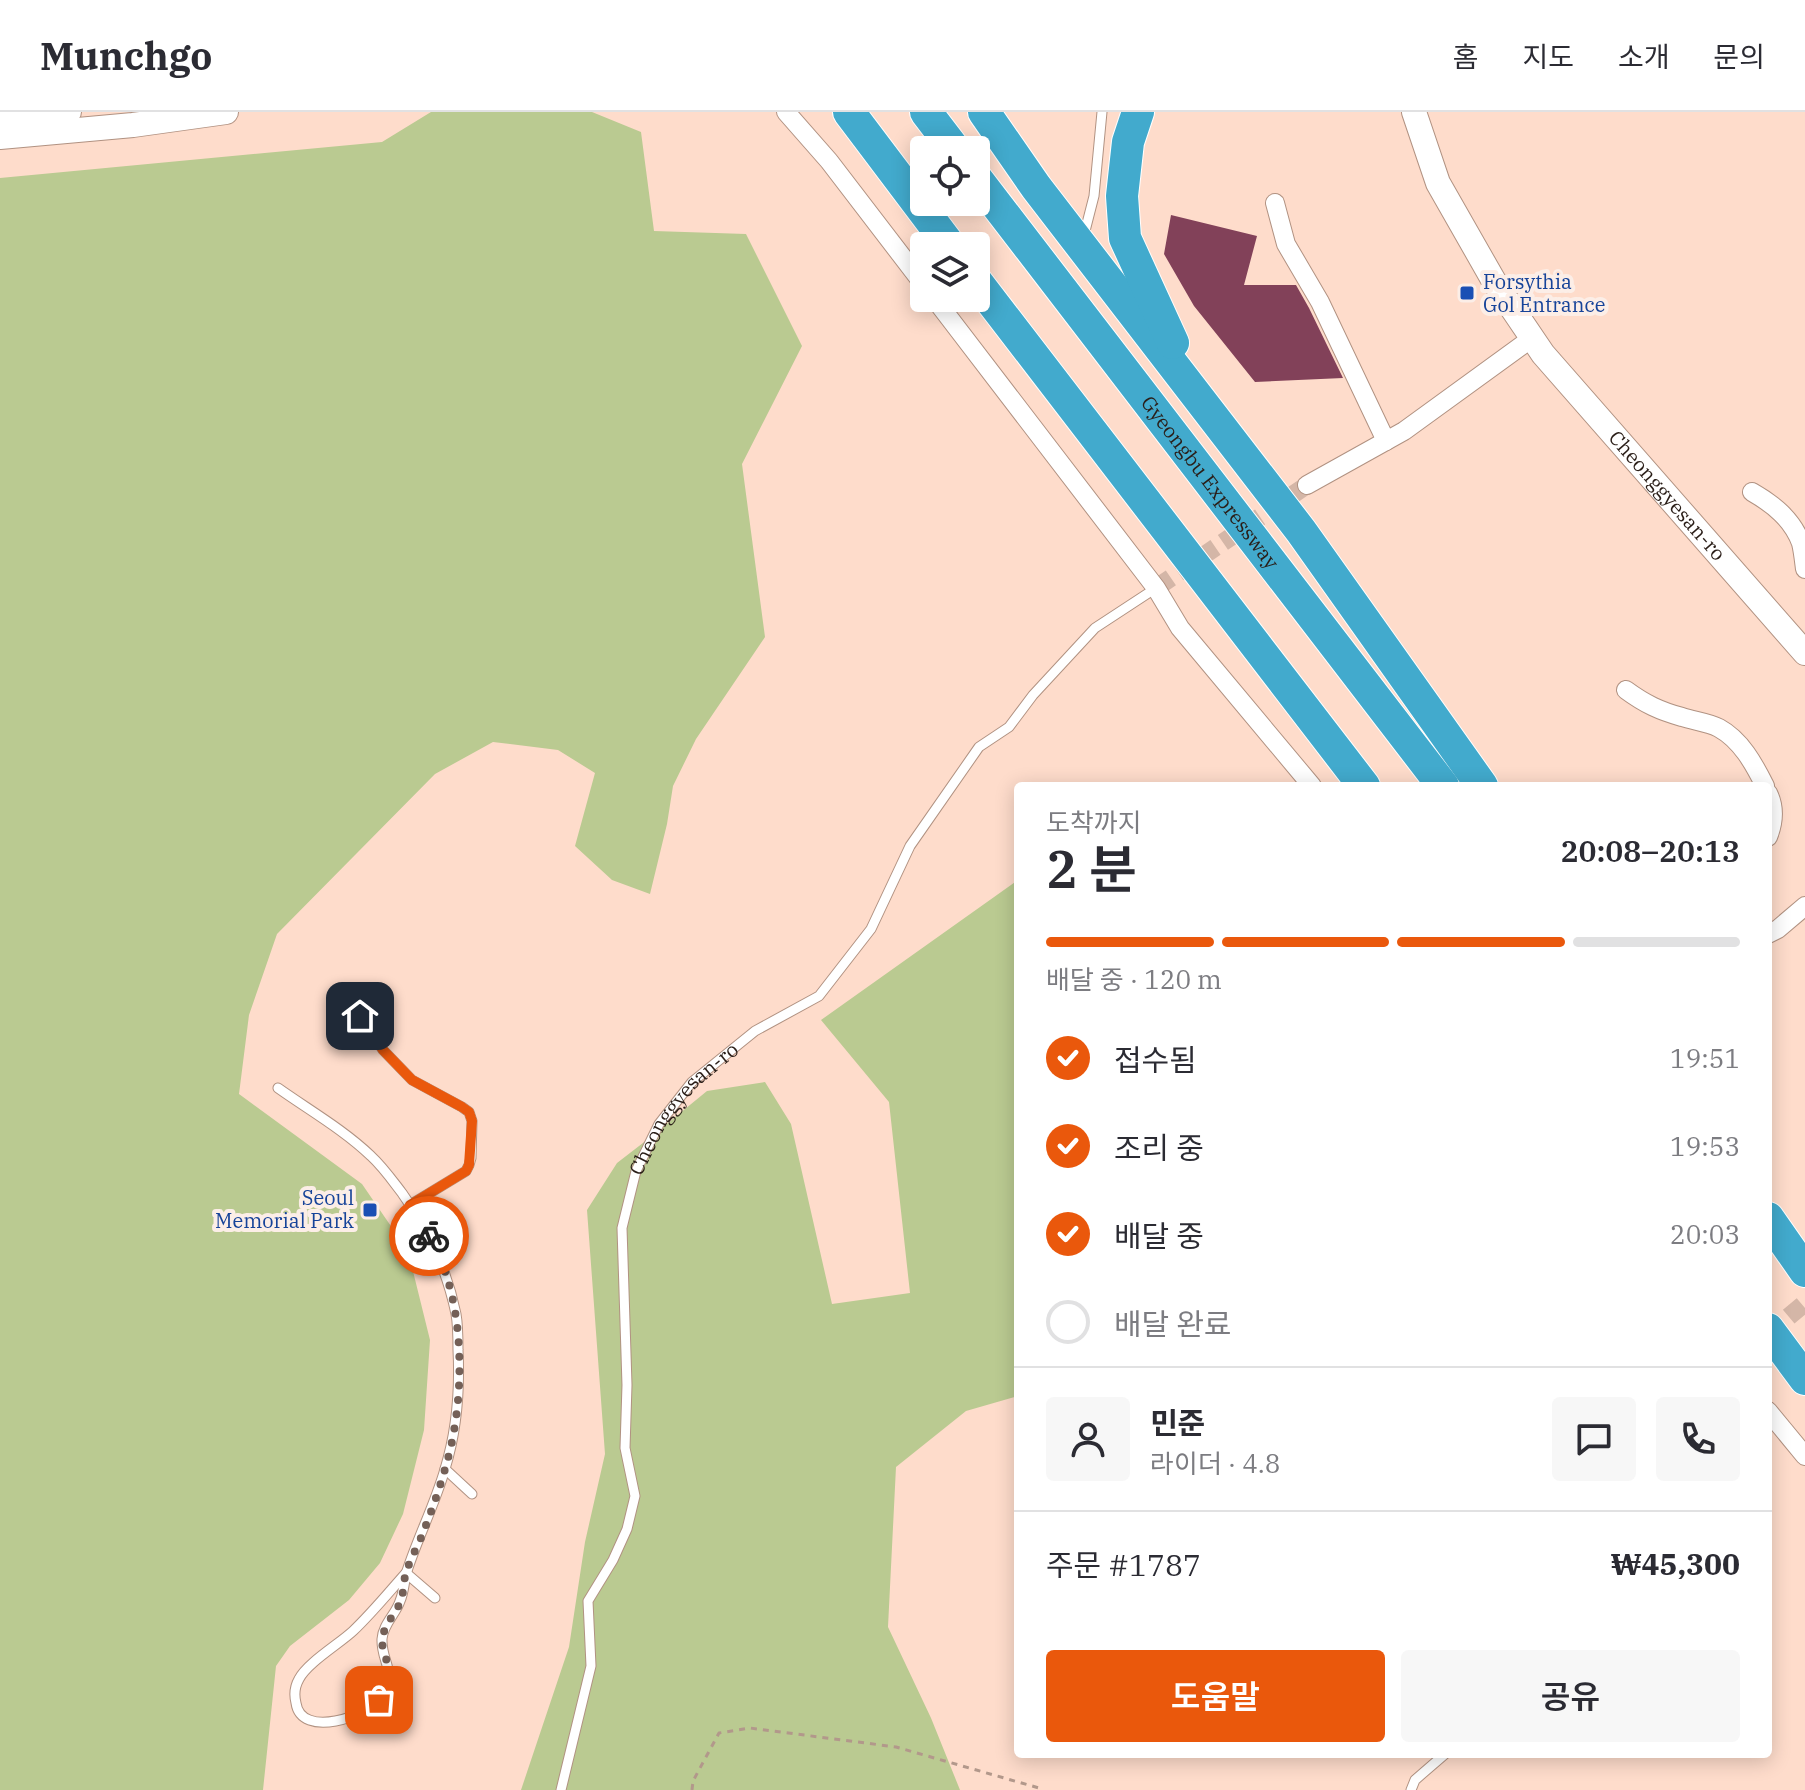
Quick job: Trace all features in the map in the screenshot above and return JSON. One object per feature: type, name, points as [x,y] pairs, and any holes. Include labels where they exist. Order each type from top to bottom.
[{"type":"highway","points":[[849,112],[939,232]]},
{"type":"highway","points":[[926,112],[944,136]]},
{"type":"highway","points":[[984,112],[1036,187],[1301,531],[1479,782]]},
{"type":"highway","points":[[1138,112],[1128,142],[1122,196],[1125,238],[1178,354],[1264,483]]},
{"type":"highway","name":"Gyeongbu Expressway","points":[[990,196],[1440,782]]},
{"type":"highway","points":[[990,299],[1361,782]]},
{"type":"highway","points":[[1772,1224],[1805,1271]]},
{"type":"highway","points":[[1772,1334],[1805,1379]]},
{"type":"main road","points":[[0,118],[69,112]]},
{"type":"main road","points":[[0,137],[133,125],[226,112]]},
{"type":"main road","name":"Cheonggyesan-ro","points":[[1414,112],[1438,183],[1495,283],[1543,354],[1805,653]]},
{"type":"street","points":[[786,112],[829,161],[910,267]]},
{"type":"street","points":[[1275,203],[1286,244],[1320,302],[1386,441]]},
{"type":"street","points":[[945,312],[1156,588],[1180,628],[1309,782]]},
{"type":"street","points":[[1307,485],[1404,431],[1532,338]]},
{"type":"street","points":[[1752,492],[1773,505],[1788,521],[1801,543],[1805,569]]},
{"type":"street","points":[[1626,690],[1646,704],[1717,727],[1739,743],[1763,782]]},
{"type":"street","points":[[1772,932],[1805,906]]},
{"type":"street","points":[[1772,1416],[1805,1456]]},
{"type":"lane","points":[[1082,246],[1094,196],[1102,112]]},
{"type":"lane","name":"Cheonggyesan-ro","points":[[561,1790],[591,1666],[588,1601],[613,1560],[627,1529],[635,1496],[625,1448],[627,1385],[622,1228],[636,1171],[659,1124],[692,1082],[755,1031],[819,996],[871,929],[910,846],[979,747],[1009,727],[1033,695],[1095,628],[1156,588]]},
{"type":"lane","points":[[360,1016],[383,1050],[412,1080],[462,1107],[469,1112],[472,1121],[471,1158],[466,1171],[410,1205]]},
{"type":"lane","points":[[278,1088],[371,1156],[410,1205],[432,1242],[447,1280],[457,1316],[460,1384],[454,1434],[445,1469],[406,1573],[400,1603],[383,1632],[389,1678],[379,1700],[369,1708],[328,1722],[304,1718],[298,1712],[295,1696],[300,1677],[353,1630],[406,1573]]},
{"type":"lane","points":[[445,1469],[472,1494]]},
{"type":"lane","points":[[406,1573],[435,1598]]},
{"type":"lane","points":[[1411,1790],[1415,1780],[1440,1758]]},
{"type":"path","points":[[692,1790],[693,1781],[719,1733],[750,1728],[896,1747],[1039,1790]]},
{"type":"green space","points":[[431,112],[592,112],[641,132],[654,231],[746,234],[802,346],[742,464],[765,637],[696,739],[673,786],[650,894],[612,880],[575,846],[595,773],[558,750],[493,742],[435,774],[277,934],[249,1015],[239,1094],[362,1184],[408,1251],[430,1340],[424,1430],[403,1514],[380,1563],[349,1600],[290,1646],[276,1666],[263,1790],[0,1790],[0,178],[382,142]]},
{"type":"green space","points":[[1014,883],[1014,1397],[966,1411],[896,1467],[888,1627],[931,1718],[960,1790],[521,1790],[569,1647],[585,1542],[605,1454],[587,1210],[617,1163],[707,1091],[765,1082],[791,1124],[832,1304],[910,1293],[889,1102],[821,1020]]},
{"type":"building","points":[[1171,215],[1257,236],[1244,285],[1296,285],[1343,378],[1255,382],[1194,306],[1164,254]]},
{"type":"tunnel","points":[[1156,588],[1307,485]]},
{"type":"tunnel","points":[[1772,1331],[1805,1303]]},
{"type":"way so far","points":[[379,1700],[389,1678],[383,1632],[400,1603],[406,1573],[445,1469],[454,1434],[460,1384],[457,1316],[447,1280],[429,1236]]},
{"type":"place","name":"Forsythia Gol Entrance","points":[[1467,293]]},
{"type":"place","name":"Seoul Memorial Park","points":[[370,1210]]},
{"type":"route","points":[[360,1016],[383,1050],[412,1080],[462,1107],[469,1112],[472,1121],[471,1158],[466,1171],[410,1205],[429,1236]]}]
